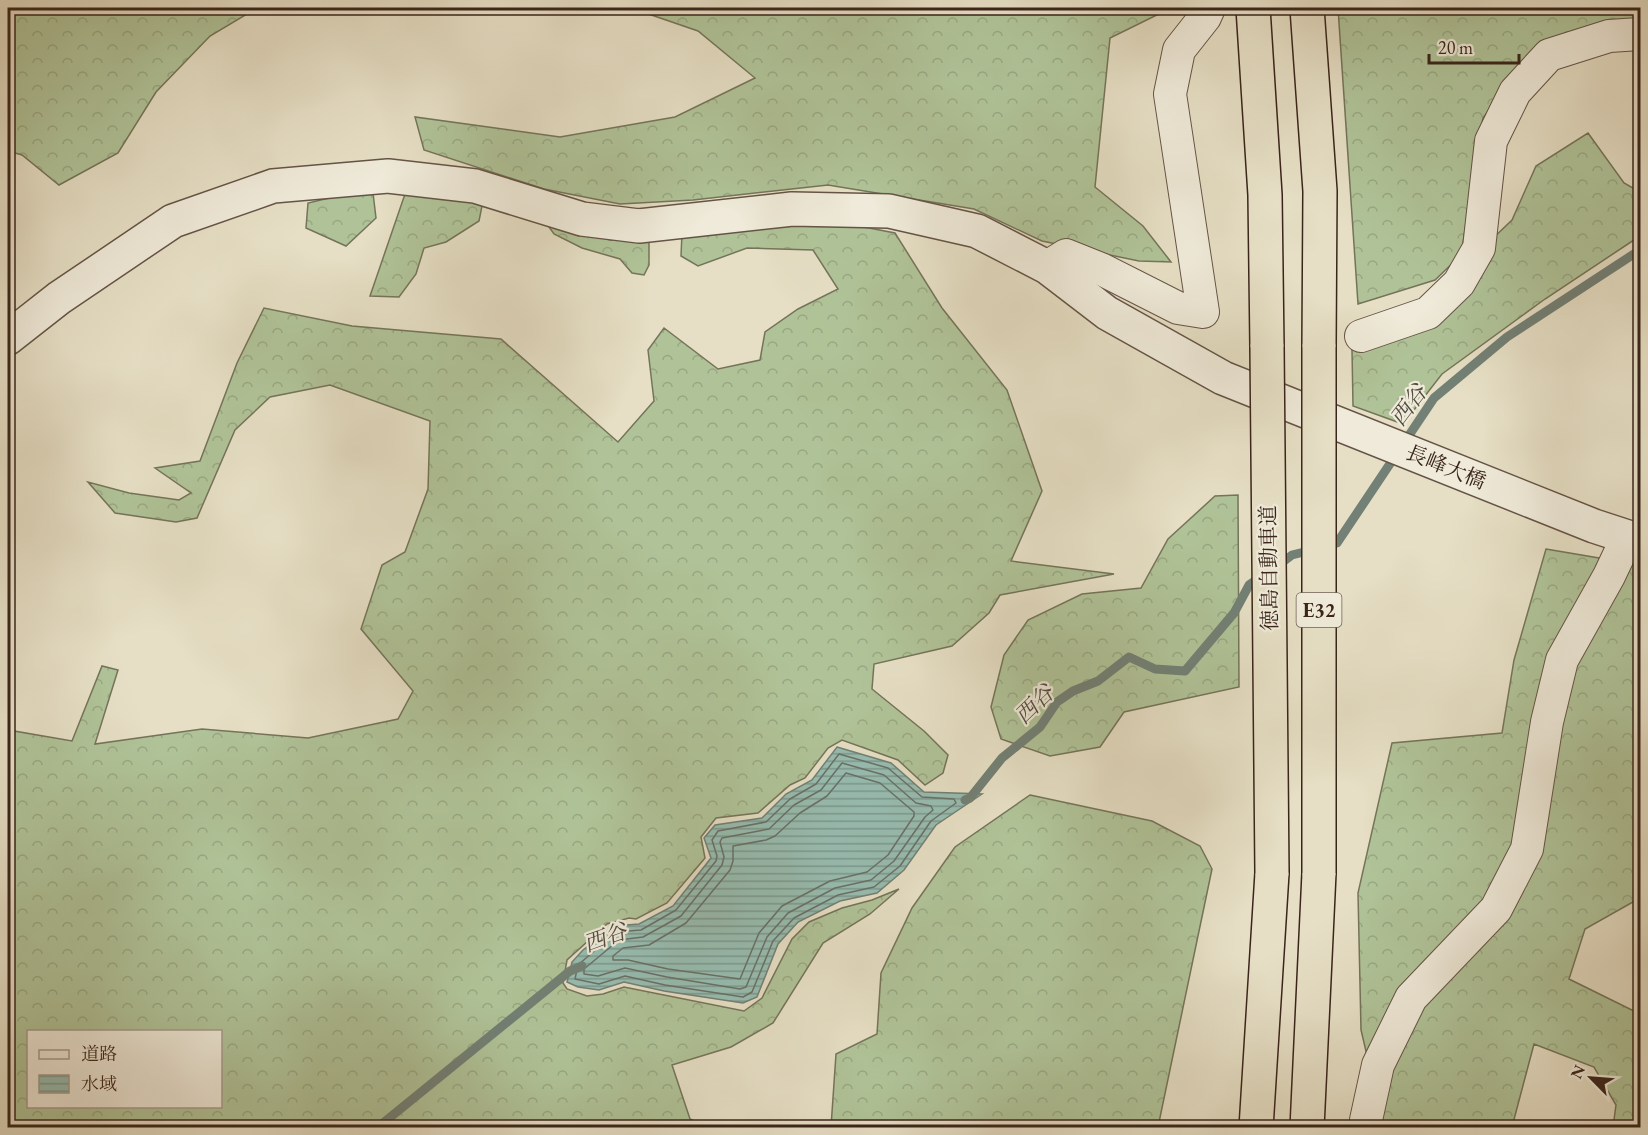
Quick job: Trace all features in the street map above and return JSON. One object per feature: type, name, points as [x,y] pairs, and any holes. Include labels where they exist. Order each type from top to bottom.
[{"type":"highway","name":"徳島自動車道","points":[[1253,8],[1265,195],[1272,873],[1256,1128]]},
{"type":"highway","name":"E32","points":[[1307,1128],[1320,873],[1320,191],[1308,22]]},
{"type":"street","points":[[1047,267],[1066,255],[1101,269],[1178,308],[1203,312],[1170,94],[1179,50],[1205,17],[1209,8]]},
{"type":"street","points":[[1361,336],[1428,313],[1459,283],[1479,248],[1491,141],[1515,92],[1542,62],[1549,55],[1609,36],[1641,34]]},
{"type":"street","name":"長峰大橋","points":[[8,338],[59,298],[173,221],[273,186],[388,176],[475,186],[582,219],[639,226],[792,209],[889,211],[977,231],[1047,267],[1107,313],[1222,378],[1634,540]]},
{"type":"street","points":[[1366,1128],[1378,1065],[1411,998],[1496,909],[1527,849],[1546,722],[1562,660],[1609,576],[1634,540]]},
{"type":"green space","points":[[8,8],[257,8],[210,36],[156,92],[118,153],[59,185],[22,155],[8,151]]},
{"type":"green space","points":[[631,8],[1171,8],[1110,38],[1095,187],[1143,226],[1171,262],[1139,261],[1042,241],[974,209],[828,185],[693,200],[620,204],[544,189],[424,150],[415,117],[560,137],[675,117],[755,78],[698,31]]},
{"type":"green space","points":[[1338,8],[1627,8],[1640,16],[1640,21],[1519,70],[1483,118],[1461,255],[1435,280],[1358,304]]},
{"type":"green space","points":[[1588,133],[1624,183],[1640,192],[1640,236],[1545,299],[1442,374],[1403,424],[1353,406],[1352,350],[1425,328],[1488,243],[1512,220],[1536,166]]},
{"type":"green space","points":[[373,193],[376,218],[346,246],[306,228],[308,203],[346,194]]},
{"type":"green space","points":[[405,194],[483,201],[479,221],[446,242],[424,248],[416,274],[399,297],[370,296]]},
{"type":"green space","points":[[544,220],[610,240],[649,239],[649,265],[644,275],[632,273],[620,259],[582,248],[554,234]]},
{"type":"green space","points":[[843,223],[895,233],[942,308],[1007,390],[1042,491],[1011,561],[1114,574],[1000,595],[989,613],[952,646],[874,664],[872,689],[924,731],[948,755],[943,773],[925,785],[898,760],[842,740],[828,748],[805,778],[790,785],[758,813],[716,818],[701,837],[705,858],[667,903],[636,919],[629,918],[607,924],[567,960],[563,983],[567,989],[587,996],[603,994],[624,987],[744,1011],[762,998],[792,939],[809,922],[899,889],[870,914],[823,943],[773,1023],[731,1047],[672,1065],[690,1119],[707,1127],[8,1127],[8,730],[72,741],[102,666],[118,670],[95,744],[202,729],[308,738],[398,719],[413,691],[361,629],[382,565],[405,552],[428,489],[430,421],[330,385],[270,397],[235,430],[197,518],[176,522],[115,513],[88,482],[129,493],[179,500],[191,493],[155,468],[200,461],[237,363],[264,308],[352,326],[501,339],[618,442],[654,401],[648,350],[664,328],[718,369],[760,360],[765,332],[798,309],[838,289],[813,250],[747,248],[698,266],[681,256],[682,233]]},
{"type":"green space","points":[[1238,495],[1239,687],[1124,712],[1100,747],[1050,756],[1001,739],[991,707],[1004,655],[1028,620],[1082,594],[1141,588],[1168,539],[1215,496]]},
{"type":"green space","points":[[1546,549],[1640,565],[1640,898],[1585,929],[1569,979],[1640,1014],[1640,1127],[1613,1127],[1616,1105],[1594,1067],[1534,1044],[1512,1127],[1384,1128],[1361,1030],[1358,893],[1392,743],[1502,733],[1514,660]]},
{"type":"green space","points":[[1030,795],[1152,821],[1200,846],[1212,869],[1158,1127],[831,1127],[836,1054],[877,1034],[881,973],[912,908],[955,847]]},
{"type":"water","points":[[837,747],[891,763],[924,792],[982,794],[936,825],[904,870],[877,893],[840,901],[798,922],[778,944],[757,997],[743,1003],[664,991],[624,982],[599,990],[578,987],[567,982],[572,962],[583,950],[614,926],[639,924],[673,906],[711,858],[704,838],[715,825],[762,818],[786,794],[812,780]]},
{"type":"waterway","name":"西谷","points":[[1325,546],[1337,543],[1434,398],[1507,337],[1640,250]]},
{"type":"waterway","name":"西谷","points":[[1276,567],[1292,555],[1312,550]]},
{"type":"waterway","name":"西谷","points":[[965,800],[970,798],[1002,758],[1040,727],[1057,702],[1073,691],[1098,681],[1129,657],[1155,669],[1185,671],[1234,613],[1249,585],[1262,576]]},
{"type":"waterway","name":"西谷","points":[[377,1128],[570,971],[582,966]]}]
